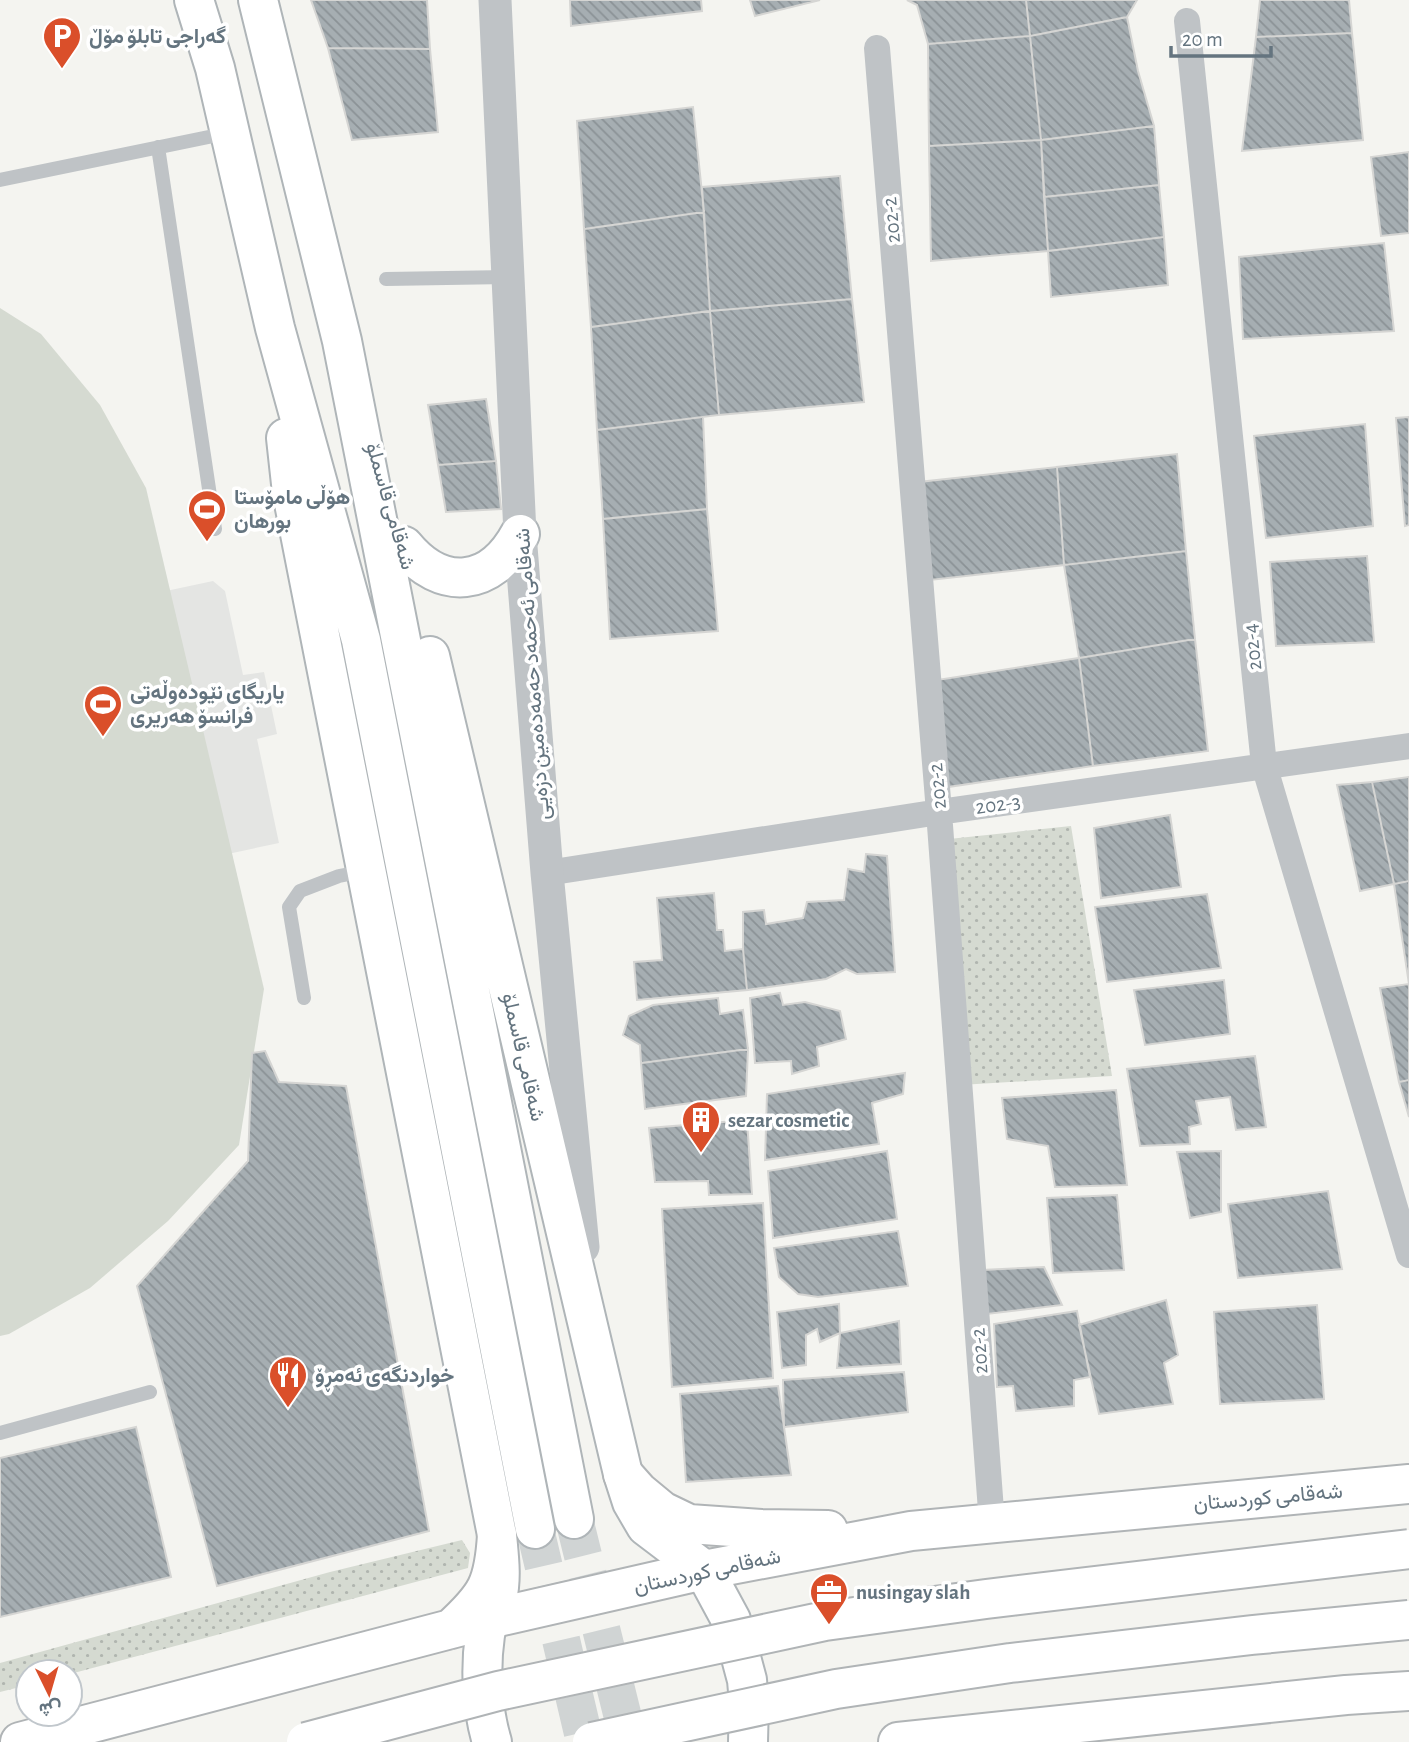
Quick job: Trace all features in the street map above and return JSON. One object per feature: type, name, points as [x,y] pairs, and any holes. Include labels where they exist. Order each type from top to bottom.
[{"type":"main road","points":[[194,0],[215,68],[275,328],[361,640],[535,1530]]},
{"type":"main road","name":"شەقامی قاسملۆ","points":[[258,0],[342,341],[574,1519]]},
{"type":"main road","points":[[275,328],[292,493],[497,1535],[499,1585],[497,1602],[489,1619],[483,1664],[486,1716],[492,1742]]},
{"type":"main road","name":"شەقامی قاسملۆ","points":[[342,341],[404,546],[592,1347],[632,1502],[646,1527],[705,1570],[731,1620],[747,1680],[748,1742]]},
{"type":"main road","points":[[404,546],[417,562],[435,573],[456,578],[477,575],[496,565],[511,550],[520,534]]},
{"type":"main road","points":[[624,1474],[639,1492],[662,1511],[689,1524],[761,1529],[911,1531]]},
{"type":"main road","name":"شەقامی کوردستان","points":[[20,1742],[489,1619],[705,1570],[911,1531],[1409,1484]]},
{"type":"main road","points":[[451,1629],[476,1606],[489,1583],[494,1568],[497,1535]]},
{"type":"main road","points":[[306,1742],[498,1691],[825,1621],[986,1599],[1409,1549]]},
{"type":"main road","points":[[592,1742],[849,1687],[1010,1663],[1252,1634],[1409,1620]]},
{"type":"main road","points":[[898,1742],[1019,1736],[1346,1695],[1409,1691]]},
{"type":"street","name":"شەقامی ئەحمەد حەمەدەمین دزەیی","points":[[495,0],[520,534],[547,873],[592,1347]]},
{"type":"street","name":"202-4","points":[[1187,21],[1265,765],[1409,1255]]},
{"type":"street","name":"202-2","points":[[877,48],[939,812],[992,1524]]},
{"type":"street","name":"202-3","points":[[547,873],[939,812],[1409,746]]},
{"type":"lane","points":[[0,180],[229,132]]},
{"type":"lane","points":[[158,147],[215,529]]},
{"type":"lane","points":[[386,279],[508,276]]},
{"type":"lane","points":[[304,998],[289,906],[300,891],[338,876],[366,871]]},
{"type":"lane","points":[[0,1433],[150,1392]]},
{"type":"shaded area","name":"یاریگای نێودەوڵەتی فرانسۆ هەریری","points":[[0,308],[41,334],[100,405],[146,488],[264,989],[239,1145],[168,1221],[90,1288],[9,1334],[0,1336]]},
{"type":"shaded area","points":[[213,581],[225,591],[243,675],[264,672],[277,734],[257,739],[279,843],[209,858],[152,594]]},
{"type":"shaded area","points":[[1071,826],[1112,1076],[960,1085],[949,839]]},
{"type":"shaded area","points":[[462,1540],[470,1553],[468,1568],[84,1670],[84,1658],[18,1658],[330,1572]]},
{"type":"shaded area","points":[[14,1659],[14,1688],[0,1692],[0,1663]]},
{"type":"building","points":[[311,0],[427,0],[430,49],[328,48]]},
{"type":"building","points":[[570,0],[701,0],[702,11],[571,26]]},
{"type":"building","points":[[750,0],[820,0],[755,16]]},
{"type":"building","points":[[907,0],[1026,0],[1030,36],[928,44],[917,5]]},
{"type":"building","points":[[1026,0],[1137,0],[1127,17],[1030,36]]},
{"type":"building","points":[[1260,0],[1349,0],[1352,33],[1256,37]]},
{"type":"building","points":[[1127,17],[1138,71],[1154,126],[1041,140],[1030,36]]},
{"type":"building","points":[[1352,33],[1363,140],[1242,151],[1256,37]]},
{"type":"building","points":[[1030,36],[1041,140],[929,146],[928,44]]},
{"type":"building","points":[[328,48],[430,49],[438,132],[352,140]]},
{"type":"building","points":[[693,107],[704,212],[584,229],[577,121]]},
{"type":"building","points":[[1154,126],[1159,185],[1044,197],[1041,140]]},
{"type":"building","points":[[1041,140],[1048,251],[931,261],[929,146]]},
{"type":"building","points":[[1409,152],[1409,233],[1381,236],[1371,157]]},
{"type":"building","points":[[840,176],[852,299],[710,311],[702,187]]},
{"type":"building","points":[[1159,185],[1164,237],[1048,251],[1044,197]]},
{"type":"building","points":[[704,212],[710,311],[591,327],[584,229]]},
{"type":"building","points":[[1164,237],[1168,285],[1051,297],[1048,251]]},
{"type":"building","points":[[1384,243],[1394,331],[1243,339],[1239,257]]},
{"type":"building","points":[[852,299],[864,402],[719,415],[710,311]]},
{"type":"building","points":[[710,311],[719,415],[597,430],[591,327]]},
{"type":"building","points":[[486,399],[496,461],[438,465],[428,405]]},
{"type":"building","points":[[703,417],[707,509],[603,519],[597,430]]},
{"type":"building","points":[[1409,417],[1409,525],[1405,526],[1396,418]]},
{"type":"building","points":[[1365,424],[1373,526],[1266,538],[1254,436]]},
{"type":"building","points":[[1177,454],[1186,551],[1064,565],[1057,467]]},
{"type":"building","points":[[496,461],[501,509],[446,512],[438,465]]},
{"type":"building","points":[[1057,467],[1064,565],[930,580],[919,482]]},
{"type":"building","points":[[707,509],[718,631],[610,639],[603,519]]},
{"type":"building","points":[[1186,551],[1195,639],[1079,658],[1064,565]]},
{"type":"building","points":[[1367,556],[1374,642],[1276,646],[1270,562]]},
{"type":"building","points":[[1195,639],[1208,751],[1093,766],[1079,658]]},
{"type":"building","points":[[1079,658],[1093,766],[948,787],[937,680]]},
{"type":"building","points":[[1409,777],[1409,881],[1394,884],[1372,782]]},
{"type":"building","points":[[1372,782],[1394,884],[1360,891],[1337,785]]},
{"type":"building","points":[[1170,815],[1181,887],[1101,898],[1094,828]]},
{"type":"building","points":[[866,854],[887,856],[895,972],[857,974],[846,969],[826,979],[747,990],[743,912],[764,910],[766,924],[803,918],[807,902],[844,900],[848,869],[864,872]]},
{"type":"building","points":[[1409,881],[1409,984],[1394,884]]},
{"type":"building","points":[[714,893],[717,930],[723,930],[725,951],[743,949],[747,990],[637,1000],[634,962],[662,960],[657,898]]},
{"type":"building","points":[[1207,894],[1221,968],[1107,982],[1095,907]]},
{"type":"building","points":[[1224,980],[1230,1034],[1145,1045],[1134,990]]},
{"type":"building","points":[[1409,984],[1409,1080],[1399,1082],[1380,988]]},
{"type":"building","points":[[780,993],[783,1005],[805,1002],[840,1011],[846,1039],[817,1047],[819,1066],[792,1074],[791,1061],[755,1063],[750,998]]},
{"type":"building","points":[[718,998],[720,1014],[743,1010],[748,1049],[641,1063],[640,1045],[623,1035],[629,1016],[653,1005]]},
{"type":"building","points":[[748,1049],[746,1096],[645,1109],[641,1063]]},
{"type":"building","name":"خواردنگەی ئەمڕۆ","points":[[265,1051],[279,1082],[346,1086],[429,1531],[217,1586],[137,1286],[248,1161],[252,1053]]},
{"type":"building","points":[[1255,1056],[1266,1127],[1236,1130],[1230,1097],[1196,1101],[1201,1124],[1189,1127],[1190,1144],[1140,1146],[1127,1069]]},
{"type":"building","points":[[905,1073],[903,1094],[872,1103],[879,1144],[765,1160],[767,1094]]},
{"type":"building","points":[[1409,1080],[1409,1117],[1399,1082]]},
{"type":"building","points":[[1116,1090],[1127,1185],[1055,1187],[1048,1146],[1007,1139],[1002,1098]]},
{"type":"building","name":"sezar cosmetic","points":[[747,1120],[752,1194],[709,1195],[708,1181],[655,1182],[649,1128]]},
{"type":"building","points":[[887,1151],[897,1219],[773,1238],[768,1171]]},
{"type":"building","points":[[1221,1151],[1221,1212],[1190,1218],[1177,1152]]},
{"type":"building","points":[[1328,1191],[1342,1269],[1238,1278],[1228,1204]]},
{"type":"building","points":[[1117,1195],[1124,1270],[1053,1273],[1047,1198]]},
{"type":"building","points":[[763,1203],[773,1378],[672,1387],[662,1209]]},
{"type":"building","points":[[898,1231],[908,1286],[818,1297],[798,1294],[779,1277],[774,1248]]},
{"type":"building","points":[[1044,1267],[1062,1305],[987,1314],[982,1270]]},
{"type":"building","points":[[1166,1300],[1178,1355],[1164,1363],[1173,1404],[1099,1414],[1079,1325]]},
{"type":"building","points":[[839,1304],[840,1333],[820,1342],[817,1329],[806,1335],[806,1365],[782,1368],[777,1312]]},
{"type":"building","points":[[1317,1305],[1324,1399],[1220,1404],[1214,1312]]},
{"type":"building","points":[[1077,1311],[1090,1377],[1074,1380],[1074,1406],[1016,1411],[1013,1386],[997,1387],[994,1324]]},
{"type":"building","points":[[899,1321],[901,1364],[837,1368],[840,1333]]},
{"type":"building","points":[[904,1372],[908,1412],[784,1427],[783,1380]]},
{"type":"building","points":[[778,1386],[791,1475],[686,1482],[680,1394]]},
{"type":"building","points":[[136,1427],[171,1577],[0,1617],[0,1458]]},
{"type":"tunnel","points":[[574,1519],[629,1742]]},
{"type":"tunnel","points":[[535,1529],[585,1742]]},
{"type":"place","name":"گەراجی تابلۆ مۆڵ","points":[[62,70]]},
{"type":"place","name":"هۆڵی مامۆستا بورهان","points":[[207,543]]},
{"type":"place","name":"یاریگای نێودەوڵەتی فرانسۆ هەریری","points":[[103,738]]},
{"type":"place","name":"sezar cosmetic","points":[[701,1154]]},
{"type":"place","name":"خواردنگەی ئەمڕۆ","points":[[288,1409]]},
{"type":"place","name":"nusingay slah","points":[[829,1626]]}]
